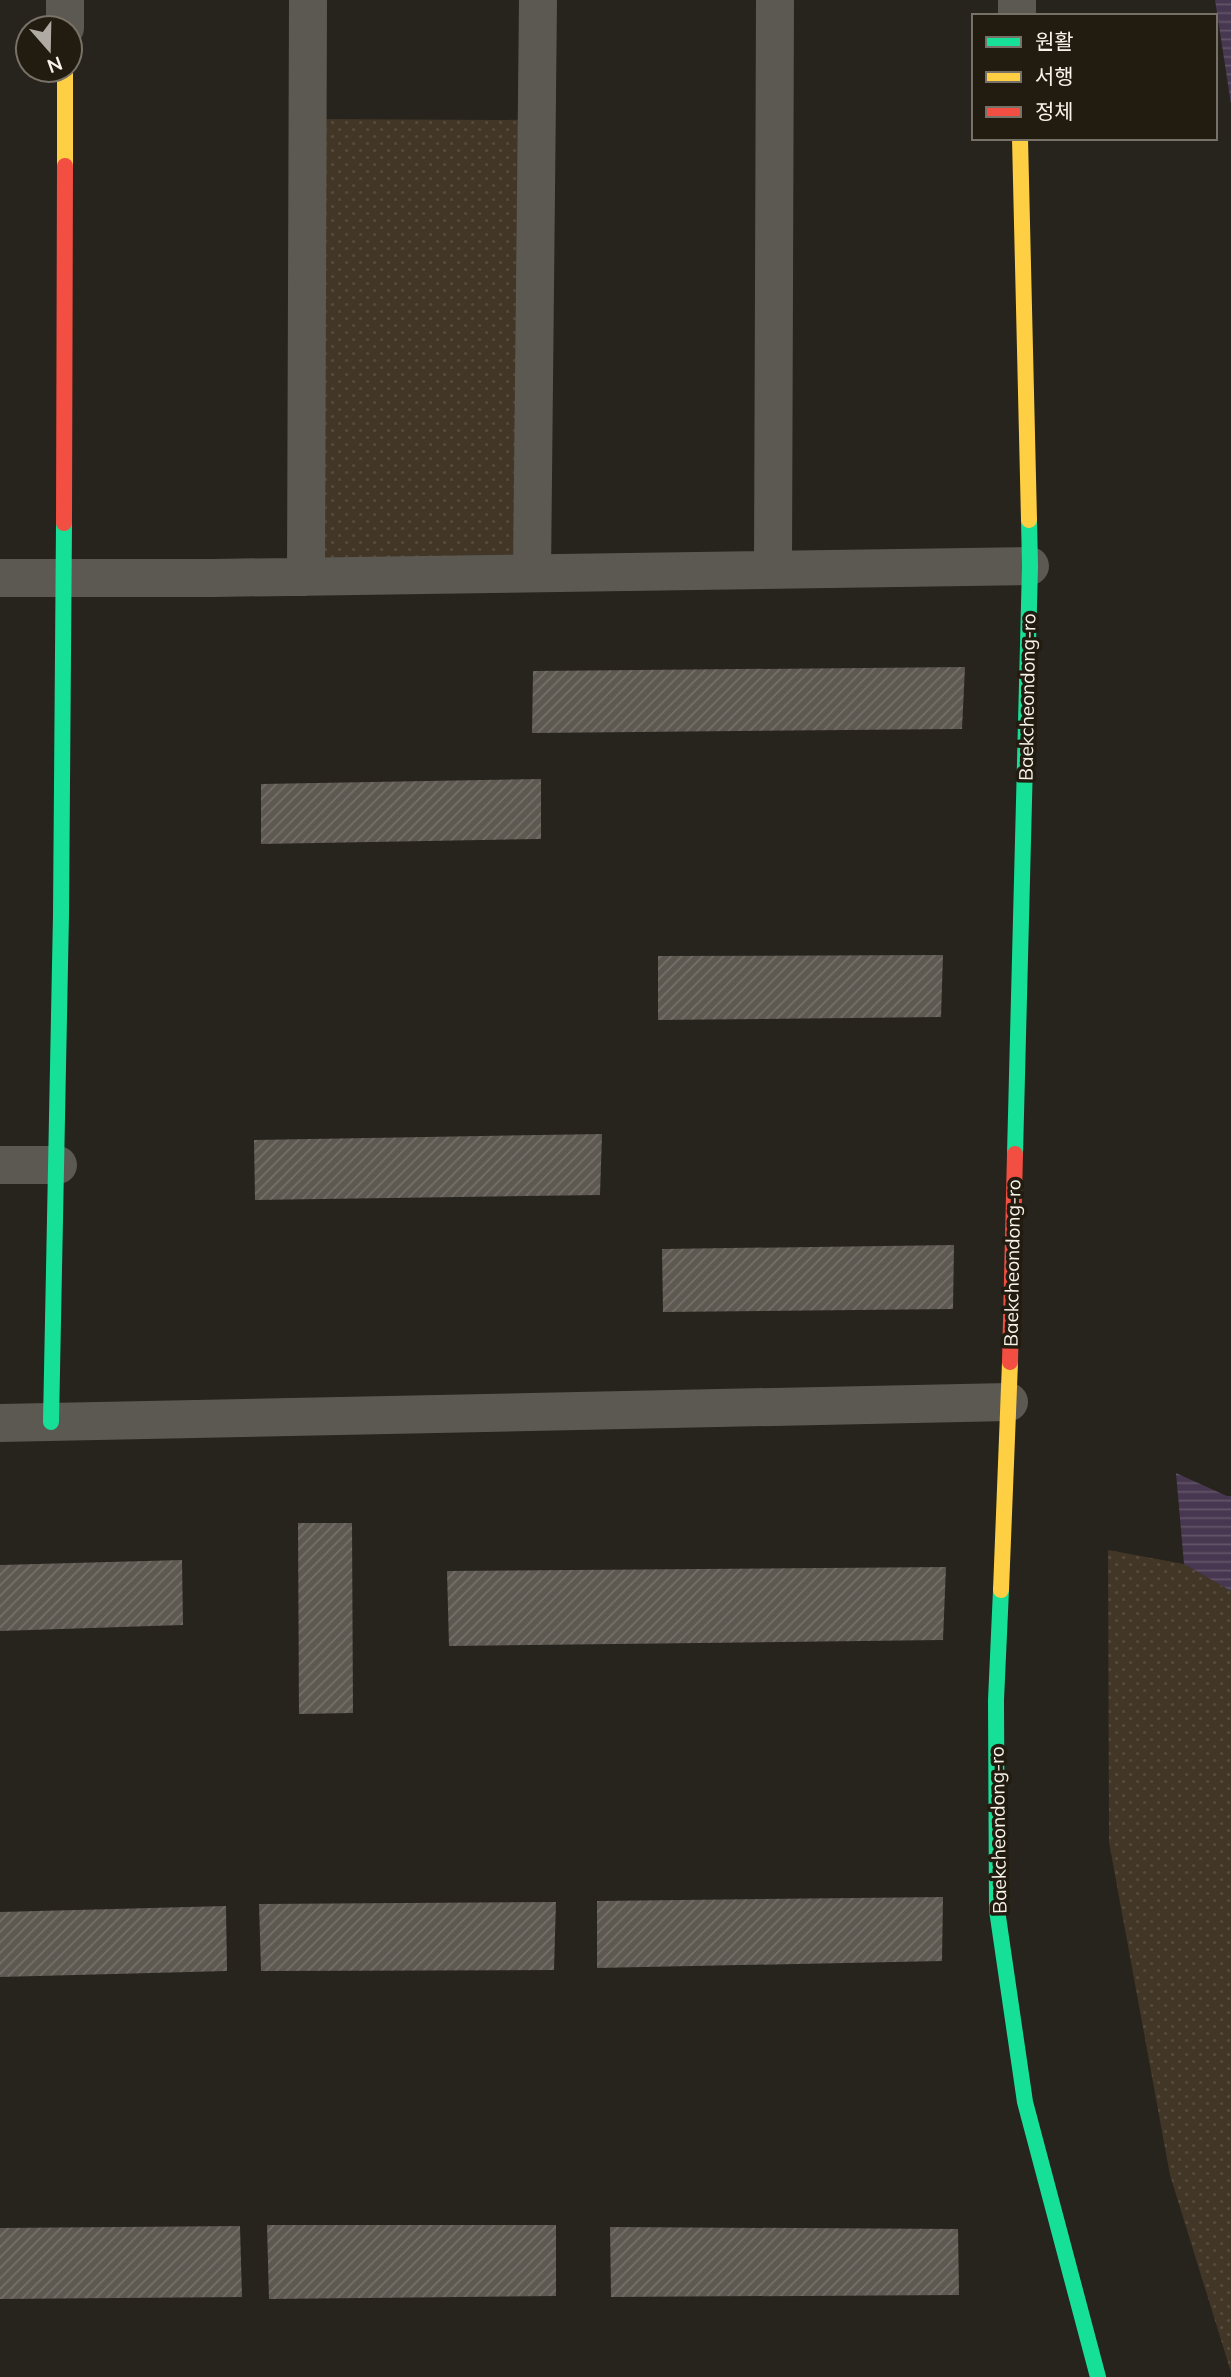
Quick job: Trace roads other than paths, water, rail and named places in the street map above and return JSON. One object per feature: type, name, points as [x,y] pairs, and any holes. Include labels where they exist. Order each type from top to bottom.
[{"type":"street","points":[[306,577],[308,0]]},
{"type":"street","points":[[533,573],[538,0]]},
{"type":"street","points":[[773,569],[775,0]]},
{"type":"street","points":[[51,1422],[58,1165],[65,578],[65,84]]},
{"type":"street","name":"Baekcheondong-ro","points":[[1020,140],[1030,566],[1009,1402],[996,1699],[998,1910],[1025,2102],[1098,2377]]},
{"type":"street","points":[[0,578],[306,577],[1030,566]]},
{"type":"street","points":[[0,1165],[58,1165]]},
{"type":"street","points":[[0,1423],[1009,1402]]}]
